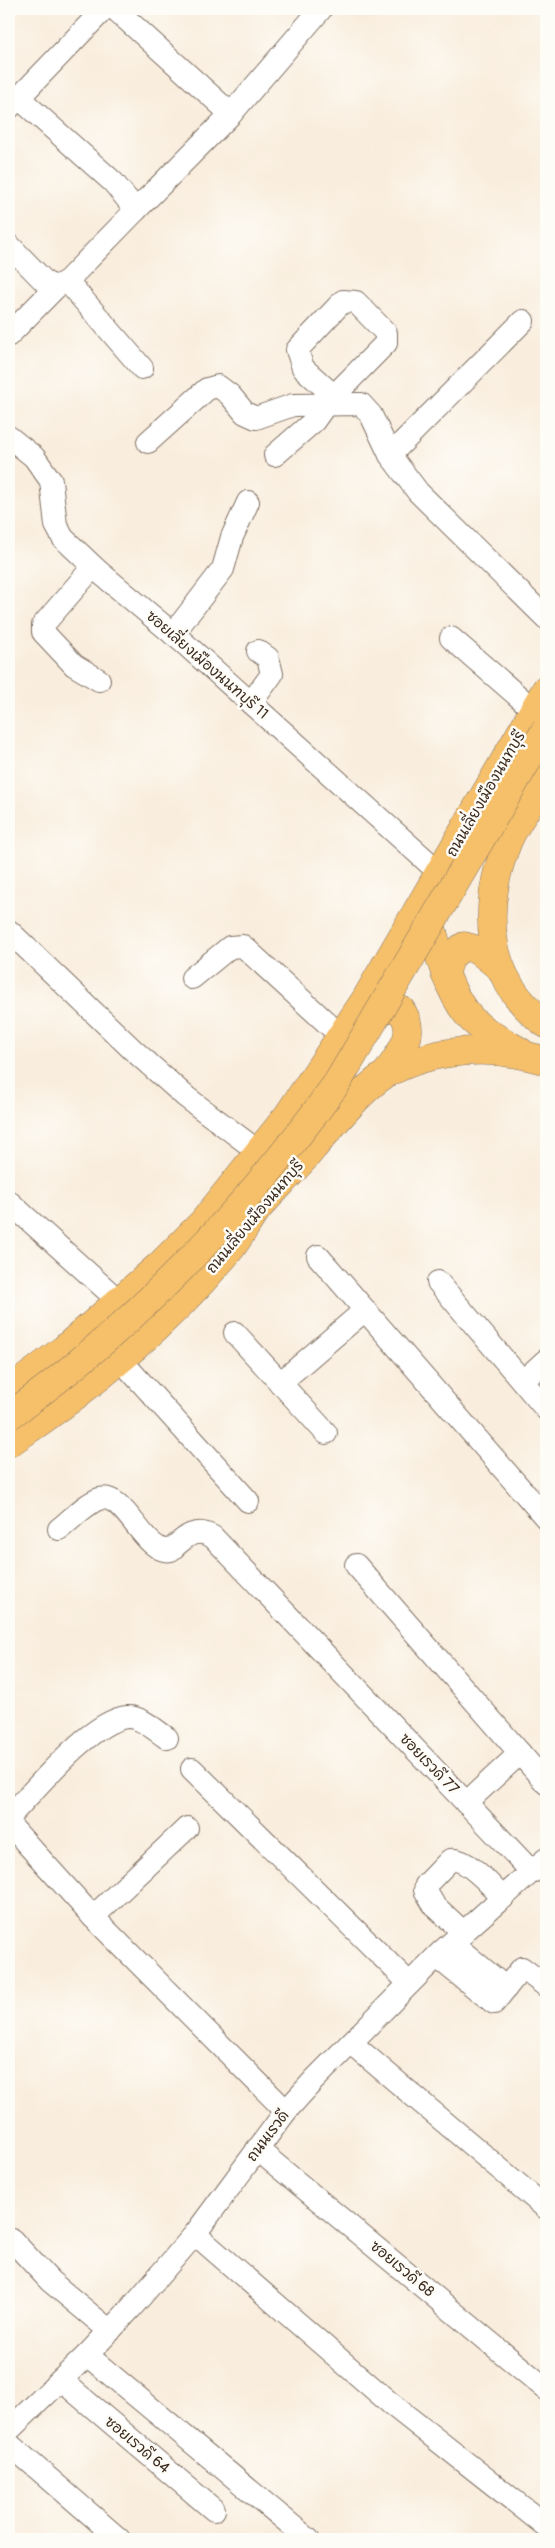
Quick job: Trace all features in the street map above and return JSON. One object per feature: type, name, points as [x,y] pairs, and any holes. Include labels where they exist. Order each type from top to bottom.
[{"type":"main road","name":"ถนนเลี่ยงเมืองนนทบุรี","points":[[9,1391],[64,1349],[120,1302],[203,1222],[288,1115],[343,1033],[542,710]]},
{"type":"main road","points":[[9,1416],[79,1364],[147,1302],[222,1229],[306,1128],[337,1084],[542,710]]},
{"type":"main road","points":[[546,779],[509,840],[498,871],[491,914],[499,967],[512,990],[528,1011],[546,1024]]},
{"type":"main road","name":"ถนนเลี่ยงเมืองนนทบุรี","points":[[425,899],[445,974],[458,999],[477,1025],[535,1058]]},
{"type":"main road","points":[[445,974],[450,956],[464,946],[478,950],[499,967]]},
{"type":"main road","points":[[343,1033],[388,1008],[401,1010],[408,1022],[409,1037],[387,1073]]},
{"type":"main road","name":"ถนนเลี่ยงเมืองนนทบุรี","points":[[9,1443],[87,1388],[127,1367],[167,1317],[228,1252],[259,1207],[334,1124],[387,1073],[414,1062],[450,1052],[482,1051],[535,1058]]},
{"type":"street","points":[[104,9],[14,103],[113,182],[136,210]]},
{"type":"street","points":[[115,9],[231,114]]},
{"type":"street","points":[[9,335],[231,114],[321,9]]},
{"type":"street","points":[[9,245],[46,283],[62,284],[142,368]]},
{"type":"street","points":[[390,455],[523,321]]},
{"type":"street","points":[[148,442],[207,389],[218,386],[230,395],[245,413],[256,418],[293,405],[330,400],[361,404],[371,415],[390,455],[418,492],[546,618]]},
{"type":"street","points":[[275,455],[314,421],[330,400]]},
{"type":"street","name":"ซอยเลี่ยงเมืองนนทบุรี 11","points":[[9,438],[34,457],[51,481],[56,525],[63,538],[93,567],[174,634],[440,873]]},
{"type":"street","points":[[174,634],[223,569],[232,537],[248,502]]},
{"type":"street","points":[[93,567],[44,625],[43,632],[74,665],[99,680]]},
{"type":"street","points":[[451,638],[542,710]]},
{"type":"street","points":[[251,703],[272,674],[268,658],[258,651]]},
{"type":"street","points":[[9,931],[132,1049],[186,1097],[259,1152]]},
{"type":"street","points":[[192,978],[230,946],[243,946],[343,1033]]},
{"type":"street","points":[[9,1202],[120,1302]]},
{"type":"street","points":[[318,1256],[546,1518]]},
{"type":"street","points":[[438,1282],[546,1409]]},
{"type":"street","points":[[280,1383],[366,1310]]},
{"type":"street","points":[[235,1333],[326,1433]]},
{"type":"street","points":[[523,1381],[546,1360]]},
{"type":"street","points":[[127,1367],[248,1501]]},
{"type":"street","name":"ซอยเรวดี 77","points":[[58,1529],[92,1504],[100,1499],[107,1498],[115,1502],[161,1550],[171,1550],[191,1533],[208,1534],[466,1802],[539,1866]]},
{"type":"street","points":[[356,1565],[546,1783]]},
{"type":"street","points":[[9,1817],[90,1734],[110,1723],[128,1717],[140,1719],[167,1738]]},
{"type":"street","points":[[466,1802],[520,1753]]},
{"type":"street","points":[[192,1769],[409,1983]]},
{"type":"street","points":[[9,1824],[93,1918],[286,2111]]},
{"type":"street","points":[[93,1918],[187,1828]]},
{"type":"street","points":[[502,1898],[479,1874],[458,1860],[450,1860],[426,1885],[425,1890],[434,1905],[451,1944],[494,2003],[522,1968],[546,1986]]},
{"type":"street","name":"ถนนเรวดี","points":[[9,2430],[110,2331],[195,2234],[286,2111],[409,1983],[539,1866]]},
{"type":"street","points":[[351,2044],[546,2208]]},
{"type":"street","name":"ซอยเรวดี 68","points":[[257,2149],[546,2389]]},
{"type":"street","points":[[195,2234],[390,2403],[546,2526]]},
{"type":"street","points":[[12,2240],[50,2281],[110,2331]]},
{"type":"street","points":[[87,2355],[308,2539]]},
{"type":"street","name":"ซอยเรวดี 64","points":[[61,2380],[214,2510]]},
{"type":"street","points":[[9,2444],[119,2539]]}]
